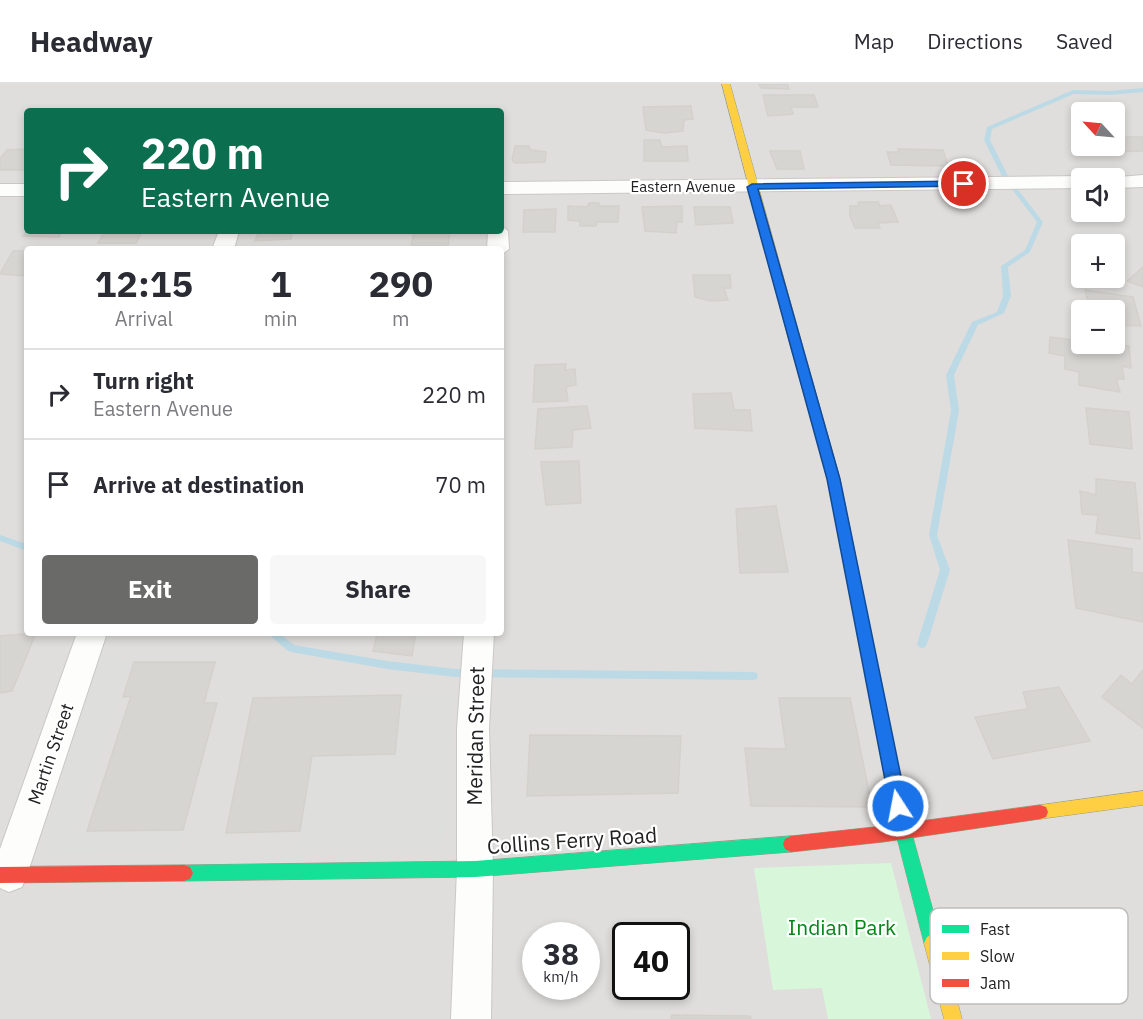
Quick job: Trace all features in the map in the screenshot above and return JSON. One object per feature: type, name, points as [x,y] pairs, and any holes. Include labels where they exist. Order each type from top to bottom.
[{"type":"street","points":[[726,84],[752,187],[834,479],[903,830],[930,932]]},
{"type":"street","points":[[1125,182],[1143,181]]},
{"type":"street","name":"Eastern Avenue","points":[[504,188],[1071,182]]},
{"type":"street","points":[[2,194],[24,190]]},
{"type":"street","name":"Martin Street","points":[[5,875],[91,636]]},
{"type":"street","name":"Meridan Street","points":[[471,1019],[475,869],[474,697],[478,642]]},
{"type":"street","name":"Collins Ferry Road","points":[[5,875],[475,869],[743,849],[1143,798]]},
{"type":"street","points":[[949,1004],[953,1019]]},
{"type":"shaded area","points":[[0,84],[1143,84],[1143,1019],[0,1019]]},
{"type":"shaded area","points":[[97,654],[130,662],[75,831],[183,830],[178,852],[46,854],[44,843]]},
{"type":"shaded area","points":[[454,694],[444,846],[297,849],[312,756],[395,754],[401,695]]},
{"type":"green space","name":"Indian Park","points":[[891,863],[931,1019],[828,1019],[822,988],[773,990],[754,868]]},
{"type":"building","points":[[759,84],[787,84],[789,89],[761,88]]},
{"type":"building","points":[[763,95],[814,95],[818,107],[791,107],[793,114],[768,116]]},
{"type":"building","points":[[691,106],[693,119],[684,120],[683,131],[664,133],[646,130],[643,107]]},
{"type":"building","points":[[1125,137],[1143,137],[1143,151],[1125,152]]},
{"type":"building","points":[[644,140],[660,140],[662,147],[687,146],[688,161],[644,161]]},
{"type":"building","points":[[515,146],[529,146],[531,150],[546,152],[545,162],[515,163],[512,160]]},
{"type":"building","points":[[24,149],[24,170],[0,170],[0,159],[7,150]]},
{"type":"building","points":[[898,149],[943,150],[948,166],[891,165],[887,152],[899,152]]},
{"type":"building","points":[[770,151],[800,151],[804,169],[777,169]]},
{"type":"building","points":[[858,202],[878,202],[880,206],[891,205],[898,222],[878,223],[880,228],[855,228],[850,216],[850,206],[859,206]]},
{"type":"building","points":[[589,203],[599,203],[599,206],[619,206],[618,222],[597,222],[596,226],[580,226],[580,221],[568,220],[568,206],[587,207]]},
{"type":"building","points":[[682,206],[682,222],[677,222],[676,233],[645,231],[642,207]]},
{"type":"building","points":[[694,207],[730,207],[733,223],[696,225]]},
{"type":"building","points":[[556,209],[555,232],[523,232],[524,210]]},
{"type":"building","points":[[24,234],[60,234],[59,237],[23,236]]},
{"type":"building","points":[[103,234],[140,234],[136,243],[98,243]]},
{"type":"building","points":[[258,234],[292,234],[291,239],[255,241]]},
{"type":"building","points":[[413,234],[450,234],[448,246],[411,246]]},
{"type":"building","points":[[13,251],[24,251],[24,276],[0,274]]},
{"type":"building","points":[[1143,267],[1143,287],[1127,281]]},
{"type":"building","points":[[693,275],[730,275],[731,288],[724,288],[728,300],[710,301],[695,297]]},
{"type":"building","points":[[1085,290],[1133,297],[1141,326],[1125,325],[1125,300],[1088,300]]},
{"type":"building","points":[[1050,337],[1071,340],[1071,354],[1125,354],[1125,346],[1129,346],[1131,368],[1122,366],[1124,379],[1116,379],[1120,392],[1079,385],[1079,372],[1065,369],[1065,356],[1049,353]]},
{"type":"building","points":[[566,364],[565,370],[575,369],[576,385],[566,387],[568,401],[533,402],[535,365]]},
{"type":"building","points":[[731,393],[734,410],[750,410],[752,431],[695,428],[693,394]]},
{"type":"building","points":[[587,406],[591,428],[573,430],[572,447],[535,449],[538,409]]},
{"type":"building","points":[[1086,408],[1129,412],[1132,449],[1090,444]]},
{"type":"building","points":[[579,461],[581,503],[546,505],[541,462]]},
{"type":"building","points":[[1096,479],[1135,483],[1140,539],[1096,533],[1098,515],[1082,514],[1080,491],[1096,495]]},
{"type":"building","points":[[776,506],[788,572],[740,573],[736,509]]},
{"type":"building","points":[[1068,540],[1132,549],[1132,572],[1143,573],[1143,622],[1076,608]]},
{"type":"building","points":[[24,634],[24,636],[35,636],[12,691],[0,693],[0,636]]},
{"type":"building","points":[[377,636],[415,636],[412,656],[373,651]]},
{"type":"building","points":[[134,662],[215,662],[204,703],[217,703],[183,830],[87,831],[131,696],[123,697]]},
{"type":"building","points":[[1143,670],[1143,728],[1102,697],[1121,675],[1132,684]]},
{"type":"building","points":[[1059,687],[1090,741],[993,759],[975,717],[1028,709],[1023,692]]},
{"type":"building","points":[[401,695],[395,754],[312,756],[300,831],[226,833],[253,698]]},
{"type":"building","points":[[779,698],[850,698],[872,807],[751,806],[745,748],[786,749]]},
{"type":"building","points":[[530,735],[681,736],[678,793],[527,796]]},
{"type":"building","points":[[672,1015],[750,1016],[751,1019],[671,1019]]},
{"type":"waterway","points":[[1005,176],[987,140],[989,128],[1073,92],[1109,93],[1143,90]]},
{"type":"waterway","points":[[922,644],[945,570],[933,535],[955,411],[950,375],[975,324],[1000,313],[1007,296],[1004,266],[1028,251],[1040,222],[1014,188]]},
{"type":"waterway","points":[[0,538],[24,547]]},
{"type":"waterway","points":[[276,636],[291,648],[387,665],[455,673],[753,676]]},
{"type":"traffic: fast","points":[[799,355],[834,479],[903,830],[930,932]]},
{"type":"traffic: fast","points":[[184,873],[475,869],[791,844]]},
{"type":"traffic: slow","points":[[726,84],[799,355]]},
{"type":"traffic: slow","points":[[1040,812],[1143,798]]},
{"type":"traffic: slow","points":[[949,1004],[953,1019]]},
{"type":"traffic: jam","points":[[791,844],[883,834],[1040,812]]},
{"type":"traffic: jam","points":[[0,875],[184,873]]},
{"type":"route","points":[[898,806],[834,479],[752,187],[964,184]]}]
